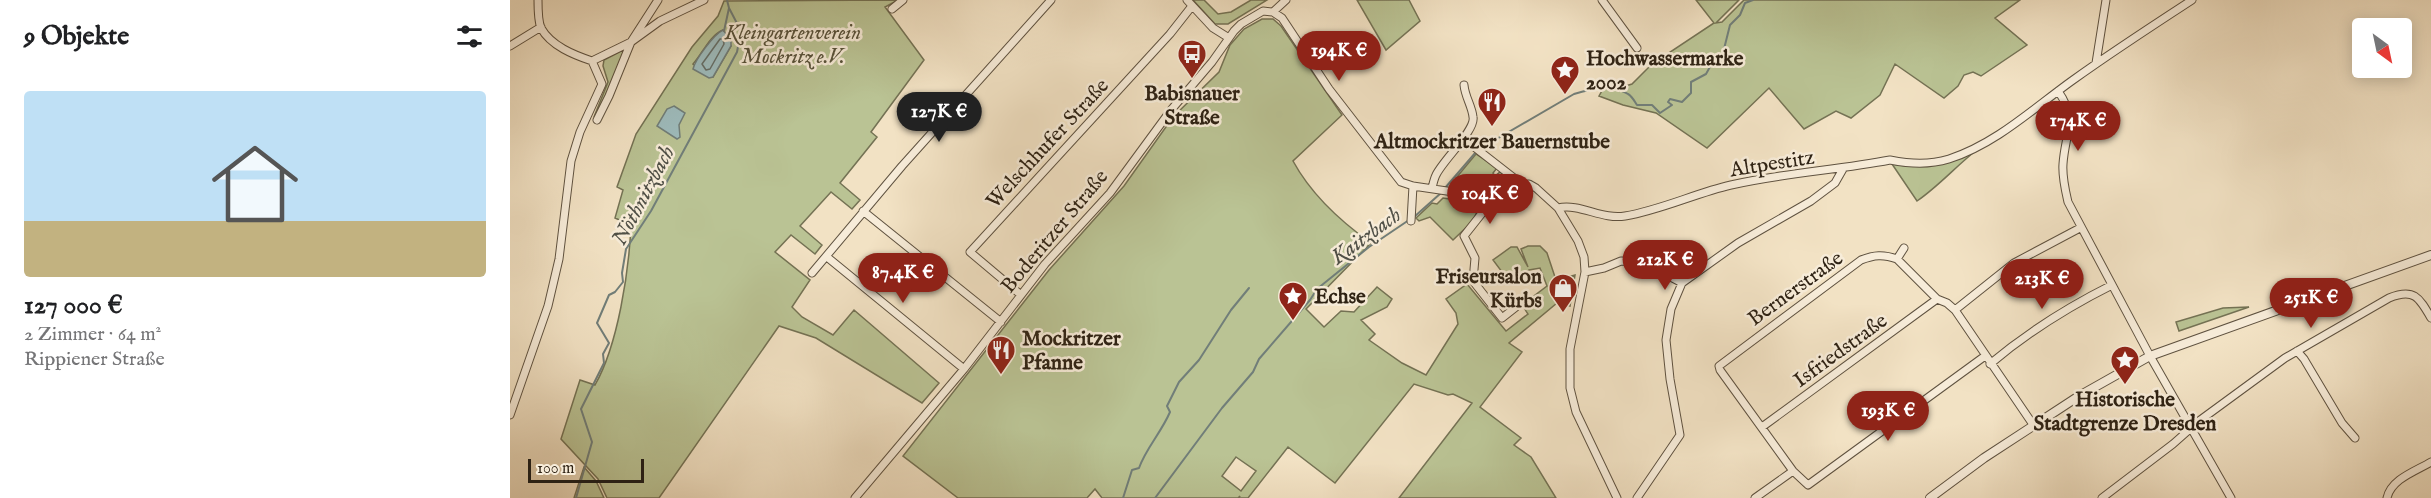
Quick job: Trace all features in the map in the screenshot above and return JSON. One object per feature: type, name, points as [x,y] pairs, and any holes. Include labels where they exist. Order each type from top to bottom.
[{"type":"street","points":[[538,0],[541,27],[570,54],[592,61],[631,42],[660,21],[704,0]]},
{"type":"street","points":[[597,120],[631,42],[658,0]]},
{"type":"street","points":[[892,9],[903,0]]},
{"type":"street","points":[[812,273],[863,211],[1051,0]]},
{"type":"street","name":"Boderitzer Straße","points":[[855,498],[964,369],[1021,295],[1110,193],[1241,24],[1256,14],[1272,12],[1286,0]]},
{"type":"street","points":[[1602,0],[1637,48]]},
{"type":"street","points":[[2096,63],[2106,0]]},
{"type":"street","name":"Altpestitz","points":[[1558,208],[1567,206],[1606,217],[1625,216],[1730,185],[1759,179],[1843,169],[1890,160],[1911,164],[1950,158],[1991,139],[2096,63],[2192,0]]},
{"type":"street","points":[[1190,3],[1214,28],[1229,38]]},
{"type":"street","name":"Welschhufer Straße","points":[[1021,295],[970,252],[1170,34],[1190,3]]},
{"type":"street","points":[[1272,12],[1287,25],[1329,89],[1401,182],[1413,186],[1494,198]]},
{"type":"street","points":[[510,46],[541,27]]},
{"type":"street","points":[[510,415],[548,306],[559,259],[571,161],[580,132],[602,84],[592,61]]},
{"type":"street","points":[[1436,189],[1435,175],[1470,132],[1474,118],[1465,95],[1464,85]]},
{"type":"street","points":[[2058,91],[2067,104],[2070,119],[2063,164],[2063,181],[2068,202],[2150,356],[2231,498]]},
{"type":"street","points":[[1464,139],[1523,185]]},
{"type":"street","points":[[1637,498],[1680,435],[1666,340],[1671,309],[1682,283],[1738,243],[1811,201],[1835,183],[1843,169]]},
{"type":"street","points":[[1516,307],[1502,318],[1473,281],[1475,258],[1464,236],[1494,198],[1529,184],[1558,208],[1578,241],[1584,257],[1585,272],[1570,349],[1570,388],[1576,411],[1617,498]]},
{"type":"street","points":[[1412,218],[1413,186]]},
{"type":"street","points":[[863,211],[1001,322]]},
{"type":"street","points":[[1955,310],[2014,263],[2080,228]]},
{"type":"street","points":[[1905,248],[1897,259],[1937,299],[1947,303],[1955,310],[2034,426]]},
{"type":"street","name":"Bernerstraße","points":[[1762,427],[1719,366],[1861,260],[1874,255],[1886,255],[1897,259]]},
{"type":"street","points":[[1930,498],[1984,458],[2107,379],[2150,356],[2431,255]]},
{"type":"street","points":[[827,257],[964,369]]},
{"type":"street","points":[[1585,272],[1621,261],[1642,262],[1682,283]]},
{"type":"street","points":[[1990,364],[2021,338],[2059,313],[2112,285]]},
{"type":"street","points":[[2102,498],[2173,444],[2190,428],[2297,351],[2389,298],[2403,292],[2412,295],[2423,305],[2431,318]]},
{"type":"street","name":"Isfriedstraße","points":[[1762,427],[1937,299]]},
{"type":"street","points":[[2297,351],[2342,423],[2355,438]]},
{"type":"street","points":[[1762,427],[1793,471],[1808,485],[1985,356]]},
{"type":"street","points":[[2387,498],[2388,492],[2398,481],[2431,462]]},
{"type":"street","points":[[1755,498],[1793,471]]},
{"type":"green space","name":"Kleingartenverein Mockritz e.V.","points":[[898,0],[885,7],[924,60],[871,132],[877,137],[840,183],[860,200],[852,209],[831,192],[800,226],[822,245],[815,254],[791,235],[775,252],[810,280],[792,307],[802,317],[833,335],[854,310],[939,383],[922,403],[816,338],[779,326],[659,498],[607,498],[598,479],[561,439],[580,380],[595,385],[603,369],[621,307],[631,225],[615,218],[623,190],[617,187],[636,134],[692,47],[718,16],[724,1]],"holes":[[[723,30],[731,46],[713,77],[693,64],[710,40]]]},
{"type":"green space","points":[[1193,0],[1204,0],[1218,14],[1231,12],[1251,0],[1267,0],[1228,24],[1215,24]]},
{"type":"green space","points":[[1357,0],[1409,0],[1420,21],[1386,50]]},
{"type":"green space","points":[[1696,0],[1739,0],[1716,23],[1722,22],[1744,0],[2020,0],[1995,18],[2027,45],[1981,76],[1973,72],[1964,75],[1958,86],[1944,98],[1895,64],[1880,95],[1851,118],[1836,111],[1804,129],[1769,88],[1707,148],[1656,113],[1599,96],[1603,89],[1632,84],[1652,64],[1714,23]]},
{"type":"green space","points":[[1262,19],[1273,19],[1281,26],[1342,115],[1293,161],[1308,185],[1327,206],[1371,243],[1306,309],[1324,327],[1341,311],[1354,312],[1377,287],[1392,299],[1387,307],[1361,320],[1375,334],[1369,340],[1402,363],[1426,375],[1458,324],[1456,313],[1446,299],[1467,284],[1506,331],[1528,314],[1522,305],[1547,286],[1540,268],[1529,270],[1511,284],[1493,260],[1511,247],[1517,247],[1528,267],[1521,249],[1528,246],[1540,246],[1547,253],[1556,280],[1575,275],[1570,306],[1557,303],[1509,343],[1522,352],[1480,407],[1521,438],[1514,445],[1531,457],[1556,498],[1399,498],[1472,403],[1453,394],[1448,395],[1414,384],[1335,483],[1288,447],[1248,498],[1239,498],[1240,496],[1238,498],[1102,498],[1095,489],[1087,498],[958,498],[903,456],[1049,270],[1124,186],[1173,117],[1219,72],[1230,45],[1244,29]],"holes":[[[1236,457],[1256,471],[1241,491],[1222,476]]]},
{"type":"green space","points":[[625,49],[609,91],[594,117],[608,82],[603,66],[604,60]]},
{"type":"green space","points":[[1978,149],[1917,201],[1892,164],[1926,166],[1956,159]]},
{"type":"green space","points":[[1476,154],[1497,168],[1493,173],[1495,176],[1500,172],[1510,179],[1505,187],[1484,189],[1482,181],[1479,182],[1478,189],[1454,185],[1456,178]]},
{"type":"green space","points":[[1443,198],[1474,203],[1478,208],[1474,220],[1453,240],[1430,217],[1419,221],[1416,218],[1432,203],[1437,204]]},
{"type":"green space","points":[[2249,307],[2179,331],[2176,322],[2223,308]]},
{"type":"green space","points":[[584,467],[596,481],[604,498],[574,498]]},
{"type":"water","points":[[723,30],[731,40],[731,46],[713,77],[709,78],[693,69],[705,48]]},
{"type":"water","points":[[674,106],[685,113],[679,125],[680,137],[677,139],[657,126],[667,109]]},
{"type":"waterway","name":"Nöthnitzbach","points":[[724,31],[729,8],[727,0]]},
{"type":"waterway","name":"Kaitzbach","points":[[1481,148],[1574,94],[1587,90],[1609,88],[1622,91],[1631,96],[1637,105],[1652,105],[1660,113],[1672,105],[1668,102],[1670,99],[1682,102],[1691,93],[1691,82],[1706,74],[1711,65],[1721,61],[1730,25],[1740,15],[1745,3],[1753,0]]},
{"type":"waterway","name":"Nöthnitzbach","points":[[576,498],[592,442],[581,409],[604,363],[603,354],[609,343],[597,323],[609,295],[615,292],[623,282],[622,273],[626,249],[651,211],[737,52],[741,31],[729,8]]},
{"type":"waterway","name":"Kaitzbach","points":[[1445,188],[1476,152]]},
{"type":"waterway","name":"Kaitzbach","points":[[1414,217],[1441,193]]},
{"type":"waterway","name":"Kaitzbach","points":[[1155,498],[1222,408],[1253,372],[1259,359],[1317,289],[1369,247],[1409,220]]},
{"type":"waterway","points":[[1123,498],[1132,470],[1139,468],[1170,412],[1167,406],[1179,382],[1199,360],[1231,310],[1249,288]]},
{"type":"place","name":"Babisnauer Straße","points":[[1192,80]]},
{"type":"place","name":"Hochwassermarke 2002","points":[[1565,96]]},
{"type":"place","name":"Altmockritzer Bauernstube","points":[[1492,128]]},
{"type":"place","name":"Friseursalon Kürbs","points":[[1563,314]]},
{"type":"place","name":"Echse","points":[[1293,322]]},
{"type":"place","name":"Mockritzer Pfanne","points":[[1001,376]]},
{"type":"place","name":"Historische Stadtgrenze Dresden","points":[[2125,386]]}]
